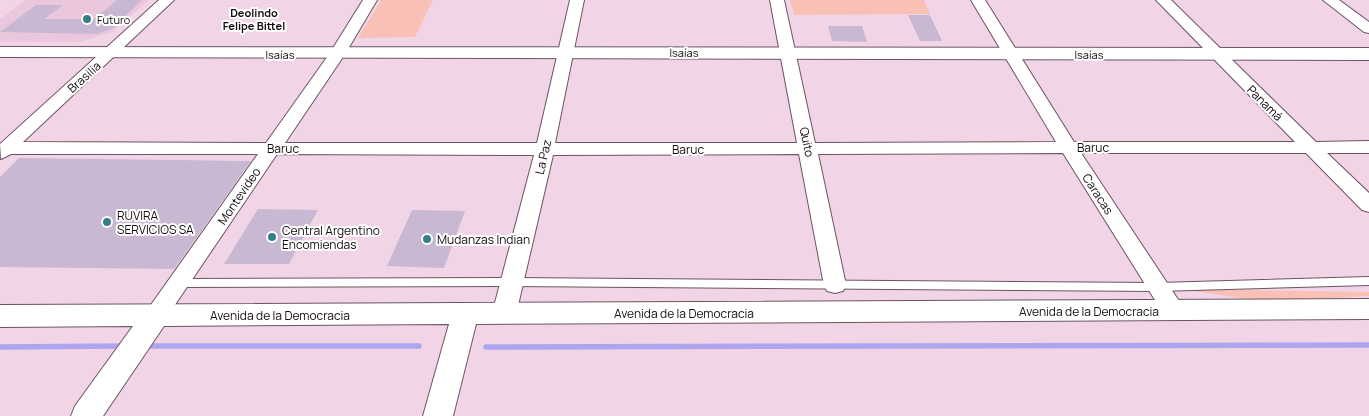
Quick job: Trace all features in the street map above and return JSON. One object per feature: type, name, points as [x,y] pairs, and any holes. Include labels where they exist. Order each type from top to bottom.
[{"type":"street","name":"Brasilia","points":[[3,151],[167,0]]},
{"type":"street","name":"Montevideo","points":[[156,316],[337,54],[370,0]]},
{"type":"street","name":"La Paz","points":[[504,314],[545,149],[577,0]]},
{"type":"street","name":"Quito","points":[[777,0],[786,52],[809,149],[835,285]]},
{"type":"street","name":"Caracas","points":[[978,0],[1068,147],[1173,310]]},
{"type":"street","name":"Panamá","points":[[1163,0],[1369,205]]},
{"type":"street","points":[[1330,0],[1369,29]]},
{"type":"street","name":"Isaías","points":[[0,52],[337,54],[565,52],[1369,54]]},
{"type":"street","name":"Baruc","points":[[3,151],[273,148],[1369,147]]},
{"type":"street","name":"Avenida de la Democracia","points":[[0,316],[1369,309]]},
{"type":"street","points":[[438,416],[465,315]]},
{"type":"street","points":[[86,416],[156,316]]},
{"type":"lane","points":[[180,283],[512,282],[1158,287],[1369,281]]},
{"type":"shaded area","points":[[26,0],[149,0],[112,32],[80,42],[0,42],[0,19]]},
{"type":"shaded area","points":[[381,0],[433,0],[415,37],[358,38]]},
{"type":"shaded area","points":[[790,0],[924,0],[930,14],[794,15]]},
{"type":"shaded area","points":[[1182,289],[1369,292],[1369,296],[1265,302]]},
{"type":"building","points":[[117,0],[142,0],[112,29],[96,34],[0,32],[36,5],[63,5],[44,19],[94,19]]},
{"type":"building","points":[[908,15],[930,15],[942,41],[920,41]]},
{"type":"building","points":[[828,26],[862,26],[867,42],[832,41]]},
{"type":"building","name":"RUVIRA SERVICIOS SA","points":[[19,158],[251,161],[174,269],[0,267],[0,177]]},
{"type":"building","name":"Central Argentino Encomiendas","points":[[258,209],[318,210],[289,264],[224,264]]},
{"type":"building","name":"Mudanzas Indian","points":[[412,210],[465,211],[444,268],[387,266]]},
{"type":"waterway","points":[[486,347],[1369,345]]},
{"type":"waterway","points":[[0,347],[123,346]]},
{"type":"waterway","points":[[146,346],[419,346]]},
{"type":"place","name":"Futuro","points":[[87,19]]},
{"type":"place","name":"RUVIRA SERVICIOS SA","points":[[107,222]]},
{"type":"place","name":"Central Argentino Encomiendas","points":[[272,237]]},
{"type":"place","name":"Mudanzas Indian","points":[[427,239]]},
{"type":"district","name":"Deolindo Felipe Bittel","points":[[254,18]]}]
